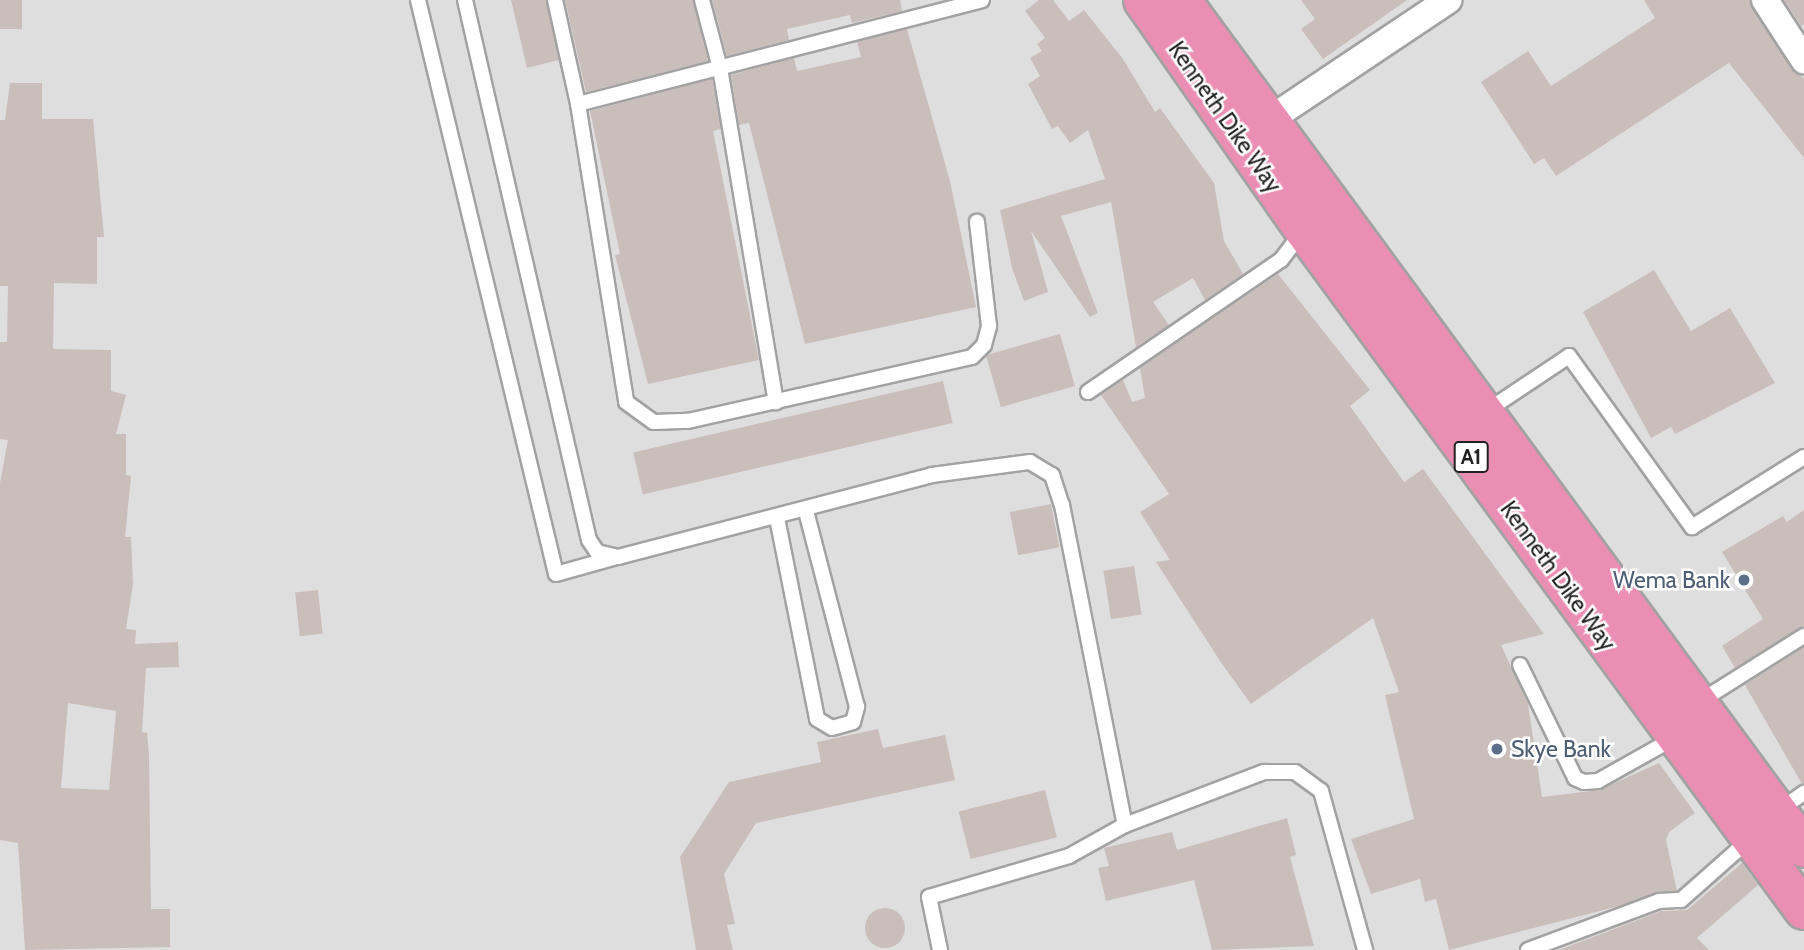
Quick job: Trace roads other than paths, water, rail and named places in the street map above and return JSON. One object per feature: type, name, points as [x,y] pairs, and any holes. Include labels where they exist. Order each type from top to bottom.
[{"type":"highway","name":"Kenneth Dike Way","points":[[1143,0],[1304,230],[1804,910]]},
{"type":"highway","name":"Kenneth Dike Way","points":[[1181,0],[1698,703],[1791,802],[1804,848]]},
{"type":"street","points":[[1269,120],[1448,0]]},
{"type":"street","points":[[1765,0],[1804,61]]},
{"type":"lane","points":[[418,0],[556,573],[986,464],[1030,462],[1052,475],[1125,825]]},
{"type":"lane","points":[[465,0],[589,540],[597,552],[618,557]]},
{"type":"lane","points":[[555,0],[578,104],[626,402],[654,422],[688,421],[972,357],[984,345],[989,326],[977,222]]},
{"type":"lane","points":[[702,0],[720,68],[776,402]]},
{"type":"lane","points":[[578,104],[977,1]]},
{"type":"lane","points":[[1088,392],[1281,260],[1304,230]]},
{"type":"lane","points":[[1484,413],[1569,356],[1692,527],[1804,457]]},
{"type":"lane","points":[[778,518],[817,719],[832,728],[853,722],[857,707],[806,511]]},
{"type":"lane","points":[[1698,703],[1804,636]]},
{"type":"lane","points":[[1520,665],[1575,778],[1584,782],[1598,781],[1676,737]]},
{"type":"lane","points":[[940,950],[929,897],[1069,856],[1125,825],[1264,772],[1294,772],[1321,790],[1365,950]]},
{"type":"lane","points":[[1528,950],[1659,901],[1681,900],[1751,838]]},
{"type":"place","name":"Wema Bank","points":[[1744,580]]},
{"type":"place","name":"Skye Bank","points":[[1497,749]]}]
